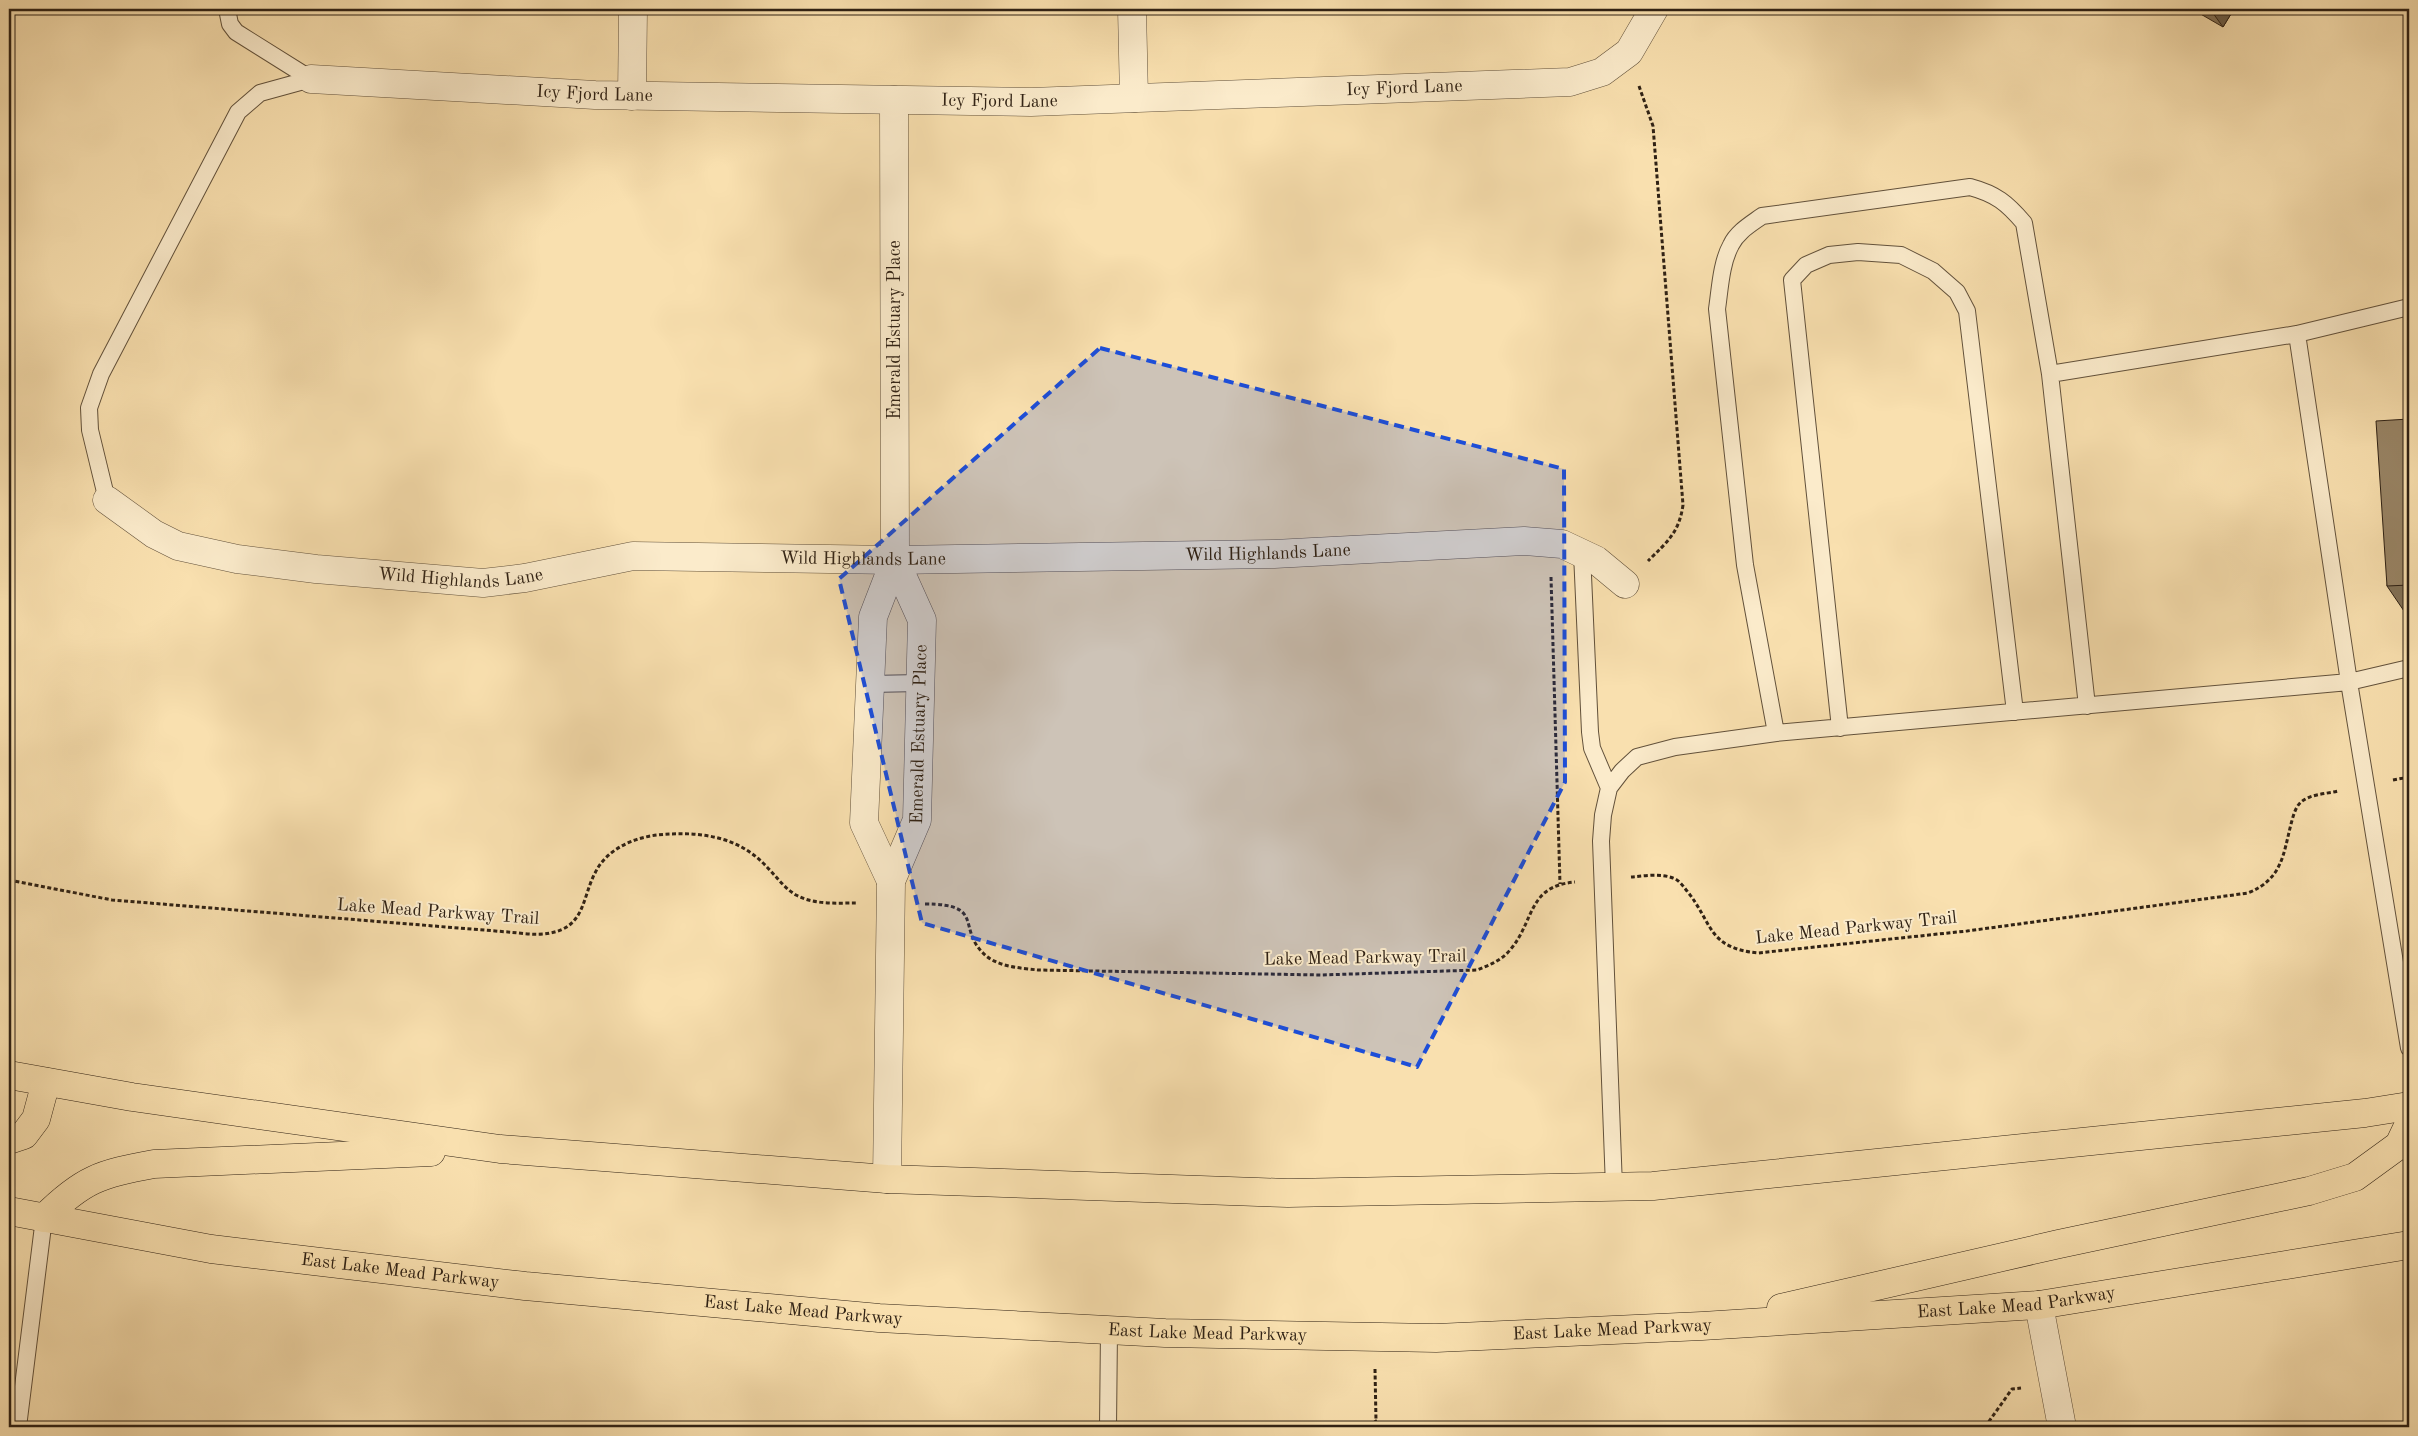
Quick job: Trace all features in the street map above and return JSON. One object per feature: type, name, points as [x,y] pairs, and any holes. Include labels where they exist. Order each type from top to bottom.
[{"type":"main road","points":[[9,1076],[132,1098],[500,1149],[887,1179],[1288,1193],[1614,1187],[1673,1184],[2355,1114],[2409,1106]]},
{"type":"main road","points":[[9,1140],[24,1135],[36,1119],[46,1082]]},
{"type":"main road","points":[[1702,1326],[2059,1244],[2310,1191],[2355,1177],[2399,1145],[2409,1124]]},
{"type":"main road","points":[[44,1218],[68,1194],[90,1180],[121,1170],[154,1164],[500,1149]]},
{"type":"main road","name":"East Lake Mead Parkway","points":[[9,1211],[211,1249],[525,1286],[879,1318],[1165,1333],[1469,1338],[2040,1305],[2409,1245]]},
{"type":"street","points":[[632,96],[634,9]]},
{"type":"street","points":[[1132,9],[1134,98]]},
{"type":"street","name":"Icy Fjord Lane","points":[[310,79],[632,96],[1031,102],[1570,82],[1602,72],[1629,52],[1654,9]]},
{"type":"street","name":"Emerald Estuary Place","points":[[891,881],[864,823],[873,617],[895,560],[894,100]]},
{"type":"street","name":"Wild Highlands Lane","points":[[107,500],[154,534],[178,546],[237,559],[316,569],[483,582],[525,578],[634,556],[895,560],[1274,554],[1524,541],[1562,544],[1596,560],[1625,584]]},
{"type":"street","name":"Emerald Estuary Place","points":[[887,1179],[891,881],[917,820],[922,620],[895,560]]},
{"type":"street","points":[[2040,1305],[2062,1427]]},
{"type":"lane","points":[[227,9],[230,24],[236,32],[310,79]]},
{"type":"lane","points":[[107,500],[89,422],[89,408],[101,374],[238,112],[260,93],[310,79]]},
{"type":"lane","points":[[1776,733],[1745,565],[1717,309],[1723,273],[1731,244],[1745,228],[1762,216],[1970,187],[1993,193],[2012,209],[2024,224],[2050,374],[2087,706]]},
{"type":"lane","points":[[1840,728],[1792,280],[1806,265],[1829,255],[1858,252],[1901,256],[1933,271],[1956,292],[1967,311],[2015,712]]},
{"type":"lane","points":[[2050,374],[2297,334],[2409,307]]},
{"type":"lane","points":[[2297,334],[2349,682],[2409,1048]]},
{"type":"lane","points":[[1582,553],[1590,732],[1592,748],[1609,788]]},
{"type":"lane","points":[[1614,1187],[1603,880],[1603,815],[1609,788],[1622,771],[1637,758],[1674,747],[1776,733],[2349,682],[2409,668]]},
{"type":"lane","points":[[870,684],[920,683]]},
{"type":"lane","points":[[18,1427],[44,1218]]},
{"type":"lane","points":[[1108,1427],[1109,1330]]},
{"type":"path","points":[[1625,584],[1674,534],[1681,520],[1684,504],[1652,126],[1629,52]]},
{"type":"path","points":[[1550,543],[1560,884]]},
{"type":"path","name":"Lake Mead Parkway Trail","points":[[930,904],[960,909],[966,914],[976,943],[983,954],[1010,966],[1038,970],[1321,975],[1477,970],[1495,963],[1510,951],[1534,906],[1547,889],[1560,884],[1651,875],[1675,878],[1691,895],[1718,939],[1743,952],[1758,953],[1967,931],[2248,893],[2266,885],[2277,872],[2294,812],[2301,802],[2309,797],[2404,778],[2409,780]]},
{"type":"path","name":"Lake Mead Parkway Trail","points":[[9,880],[112,900],[498,931],[551,933],[578,918],[595,872],[608,854],[621,845],[656,835],[703,834],[729,841],[750,851],[797,895],[816,902],[856,903]]},
{"type":"path","points":[[1374,1336],[1376,1421]]},
{"type":"path","points":[[1985,1427],[2012,1390],[2054,1383]]},
{"type":"path","points":[[1368,1427],[1376,1421]]},
{"type":"path","points":[[1376,1421],[1385,1427]]},
{"type":"highlighted area","points":[[1100,348],[1564,469],[1565,782],[1417,1067],[922,923],[839,579]]},
{"type":"building","points":[[2409,419],[2409,585],[2387,586],[2376,421]]}]
